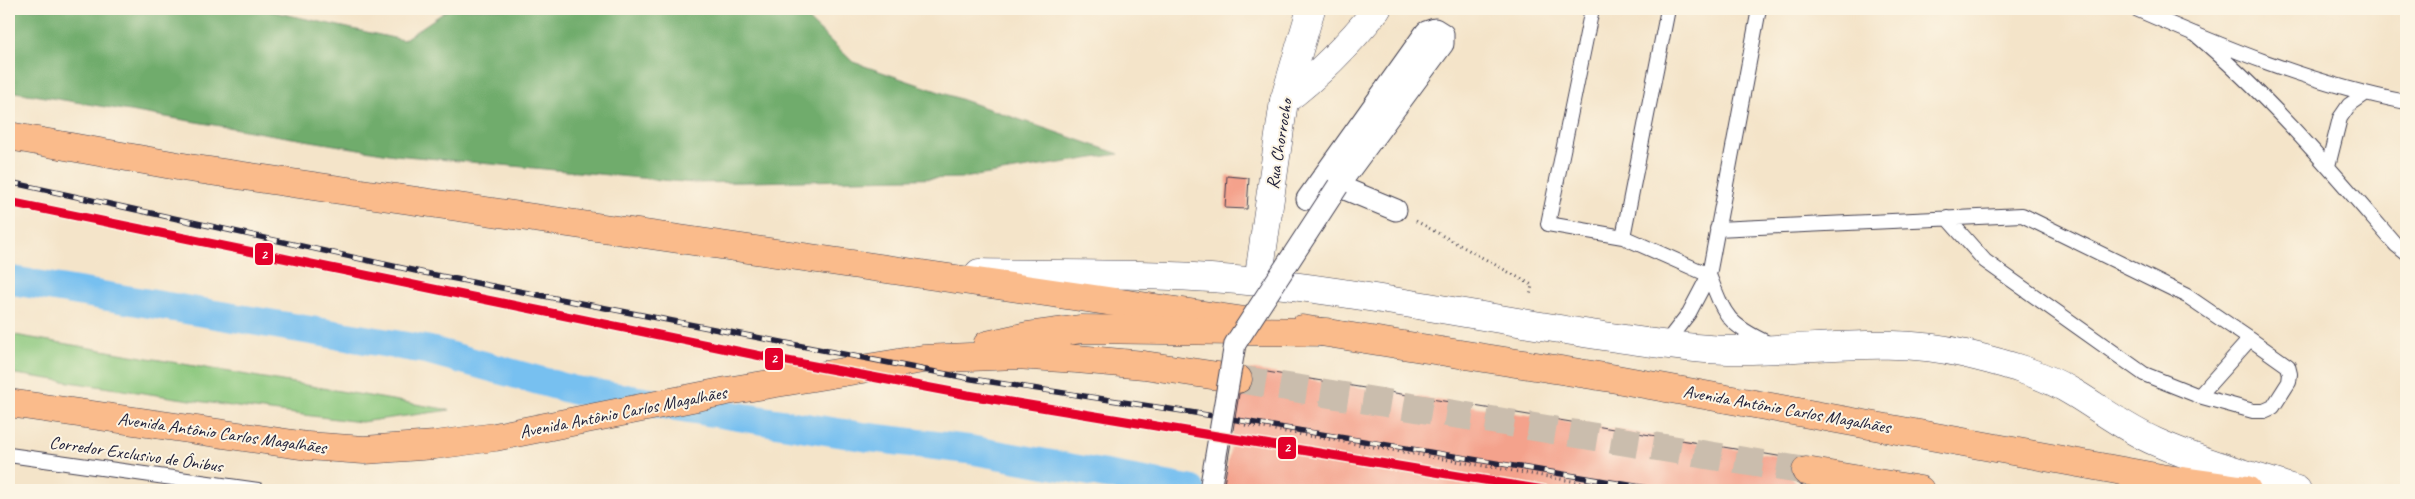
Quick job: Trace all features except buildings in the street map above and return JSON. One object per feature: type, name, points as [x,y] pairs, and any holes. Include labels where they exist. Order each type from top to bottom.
[{"type":"main road","points":[[9,136],[189,168],[895,272],[1326,332]]},
{"type":"main road","points":[[924,359],[1028,336],[1081,329],[1326,332]]},
{"type":"main road","name":"Avenida Antônio Carlos Magalhães","points":[[1326,332],[1612,378],[2161,478],[2246,490]]},
{"type":"main road","name":"Avenida Antônio Carlos Magalhães","points":[[9,403],[307,446],[364,450],[435,445],[495,437],[727,391],[924,359],[1016,355],[1144,365],[1238,379]]},
{"type":"main road","points":[[1806,471],[1920,490]]},
{"type":"street","name":"Rua Chorrocho","points":[[1258,282],[1284,101],[1311,9]]},
{"type":"street","points":[[1284,101],[1317,76],[1352,40],[1377,9]]},
{"type":"street","points":[[1210,490],[1226,422],[1235,344],[1338,186],[1443,44],[1443,34],[1440,30],[1435,29],[1426,32],[1307,199]]},
{"type":"street","points":[[1338,186],[1396,210]]},
{"type":"street","points":[[895,272],[1198,277],[1258,282],[1370,298],[1525,324],[1665,344],[1739,350],[1878,344],[1961,352],[2033,373],[2073,392],[2110,418],[2157,442],[2297,490]]},
{"type":"lane","points":[[1592,9],[1548,224],[1623,237],[1708,275],[1730,320],[1743,332],[1781,349]]},
{"type":"lane","points":[[1623,237],[1668,9]]},
{"type":"lane","points":[[1665,344],[1689,313],[1708,275],[1759,9]]},
{"type":"lane","points":[[2136,9],[2276,65],[2365,94],[2406,102]]},
{"type":"lane","points":[[2195,34],[2262,94],[2406,253]]},
{"type":"lane","points":[[2328,166],[2340,118],[2349,105],[2365,94]]},
{"type":"lane","points":[[1718,229],[1947,218],[2022,215],[2187,296],[2288,366],[2289,382],[2273,407],[2264,411],[2253,411],[2199,396],[2144,374],[1985,261],[1947,218]]},
{"type":"lane","points":[[2199,396],[2250,339]]},
{"type":"lane","name":"Corredor Exclusivo de Ônibus","points":[[9,454],[258,490]]},
{"type":"path","points":[[918,9],[921,14]]},
{"type":"path","points":[[1396,210],[1494,262],[1532,286],[1525,324]]},
{"type":"path","points":[[1226,422],[1624,490]]},
{"type":"green space","points":[[9,9],[261,9],[403,40],[449,9],[797,9],[853,62],[1119,154],[963,178],[694,183],[395,155],[9,91]]},
{"type":"green space","points":[[9,334],[450,410],[361,422],[238,407],[9,373]]},
{"type":"waterway","points":[[9,280],[428,350],[573,390],[866,437],[972,450],[1191,490]]},
{"type":"tunnel","points":[[1238,379],[1806,471]]},
{"type":"railway","points":[[9,182],[425,273],[972,379],[1189,412],[1659,490]]},
{"type":"transit line","name":"2","points":[[9,202],[766,357],[968,395],[1544,490]]}]
